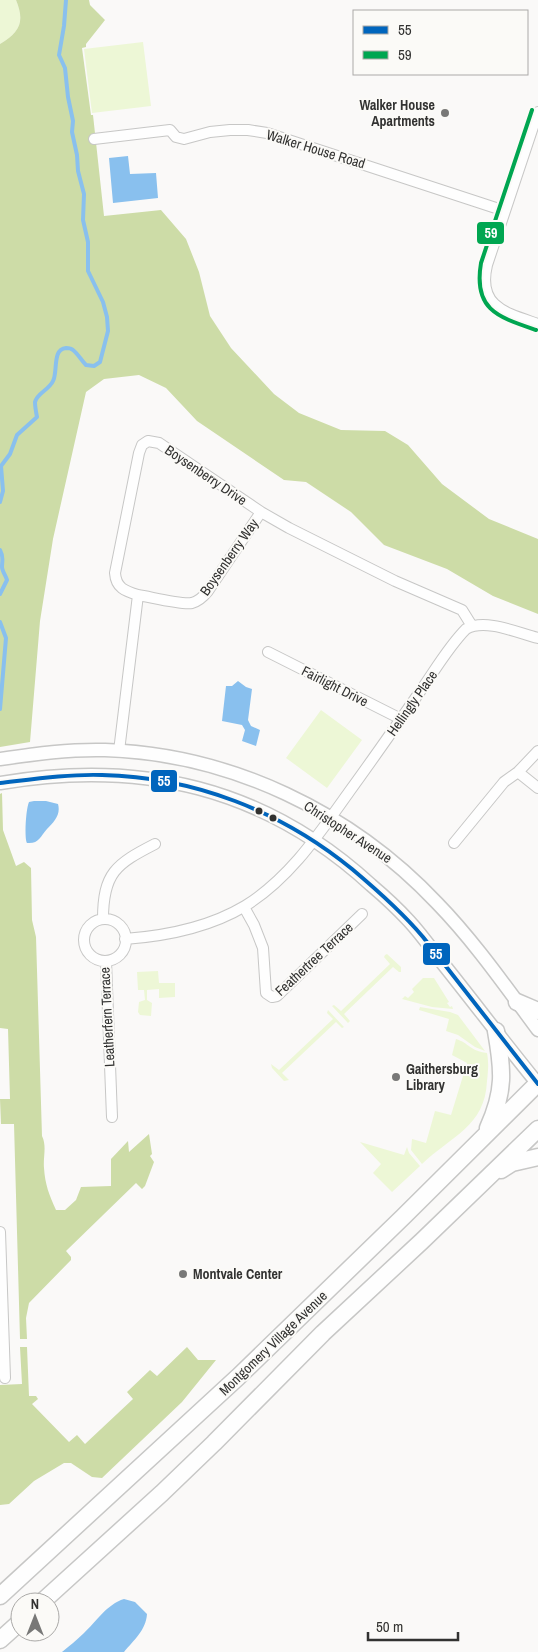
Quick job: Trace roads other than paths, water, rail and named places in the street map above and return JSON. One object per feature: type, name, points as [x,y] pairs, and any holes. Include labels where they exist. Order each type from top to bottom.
[{"type":"main road","points":[[517,1002],[538,1011]]},
{"type":"main road","points":[[483,1138],[497,1108],[502,1084],[496,1031]]},
{"type":"main road","name":"Montgomery Village Avenue","points":[[0,1596],[238,1377],[538,1083]]},
{"type":"main road","name":"Montgomery Village Avenue","points":[[53,1592],[168,1487],[324,1333],[538,1129]]},
{"type":"main road","points":[[488,1177],[512,1163],[538,1157]]},
{"type":"main road","points":[[0,1640],[10,1631]]},
{"type":"street","points":[[538,112],[485,277],[490,300],[498,308],[538,324]]},
{"type":"street","name":"Walker House Road","points":[[94,139],[170,130],[176,137],[184,139],[220,131],[254,130],[295,141],[505,211]]},
{"type":"street","name":"Boysenberry Drive","points":[[138,595],[120,588],[117,584],[115,573],[139,453],[144,443],[151,441],[160,443],[261,512],[364,566],[457,607],[465,613],[472,626]]},
{"type":"street","name":"Boysenberry Way","points":[[138,595],[187,603],[196,602],[208,591],[261,512]]},
{"type":"street","points":[[119,751],[138,595]]},
{"type":"street","points":[[472,626],[488,624],[538,638]]},
{"type":"street","name":"Hellingly Place","points":[[125,939],[163,935],[189,929],[219,918],[244,907],[286,873],[315,840],[462,633],[472,626]]},
{"type":"street","name":"Fairlight Drive","points":[[268,652],[401,719]]},
{"type":"street","name":"Christopher Avenue","points":[[0,759],[72,751],[119,751],[172,758],[232,773],[281,791],[314,807],[398,865],[437,903],[474,946],[538,1030]]},
{"type":"street","points":[[454,843],[504,782],[518,772],[538,751]]},
{"type":"street","points":[[518,772],[538,788]]},
{"type":"street","name":"Christopher Avenue","points":[[0,783],[64,775],[100,774],[140,778],[195,787],[232,798],[269,814],[315,840],[356,871],[409,921],[538,1083]]},
{"type":"street","points":[[106,961],[117,957],[125,947],[123,929],[111,920],[103,919],[104,895],[112,874],[127,859],[155,844]]},
{"type":"street","name":"Feathertree Terrace","points":[[244,907],[260,939],[264,959],[266,992],[272,998],[278,995],[362,914]]},
{"type":"street","name":"Leatherfern Terrace","points":[[103,919],[90,926],[85,932],[84,943],[90,955],[96,959],[106,961],[112,1117]]},
{"type":"street","points":[[0,1232],[5,1378]]},
{"type":"water","points":[[128,156],[130,174],[156,173],[158,198],[113,203],[109,158]]},
{"type":"water","points":[[238,681],[252,689],[248,720],[251,726],[260,730],[256,746],[242,741],[245,730],[242,725],[222,721],[226,686],[232,686]]},
{"type":"water","points":[[29,802],[58,804],[59,812],[39,839],[27,843],[27,810]]},
{"type":"water","points":[[124,1599],[135,1602],[147,1614],[142,1630],[124,1652],[62,1652],[81,1636],[107,1609]]},
{"type":"waterway","points":[[0,502],[3,491],[1,466],[10,454],[17,435],[37,417],[36,399],[53,381],[59,352],[62,349],[71,348],[86,365],[94,366],[100,362],[108,331],[103,302],[88,271],[88,242],[83,220],[84,194],[78,171],[72,132],[73,121],[65,68],[59,55],[66,0]]},
{"type":"waterway","points":[[0,550],[2,569],[7,580],[0,594]]},
{"type":"waterway","points":[[0,622],[6,638],[0,709]]},
{"type":"place","name":"Walker House Apartments","points":[[445,113]]},
{"type":"place","name":"Gaithersburg Library","points":[[396,1077]]},
{"type":"place","name":"Montvale Center","points":[[183,1274]]}]
